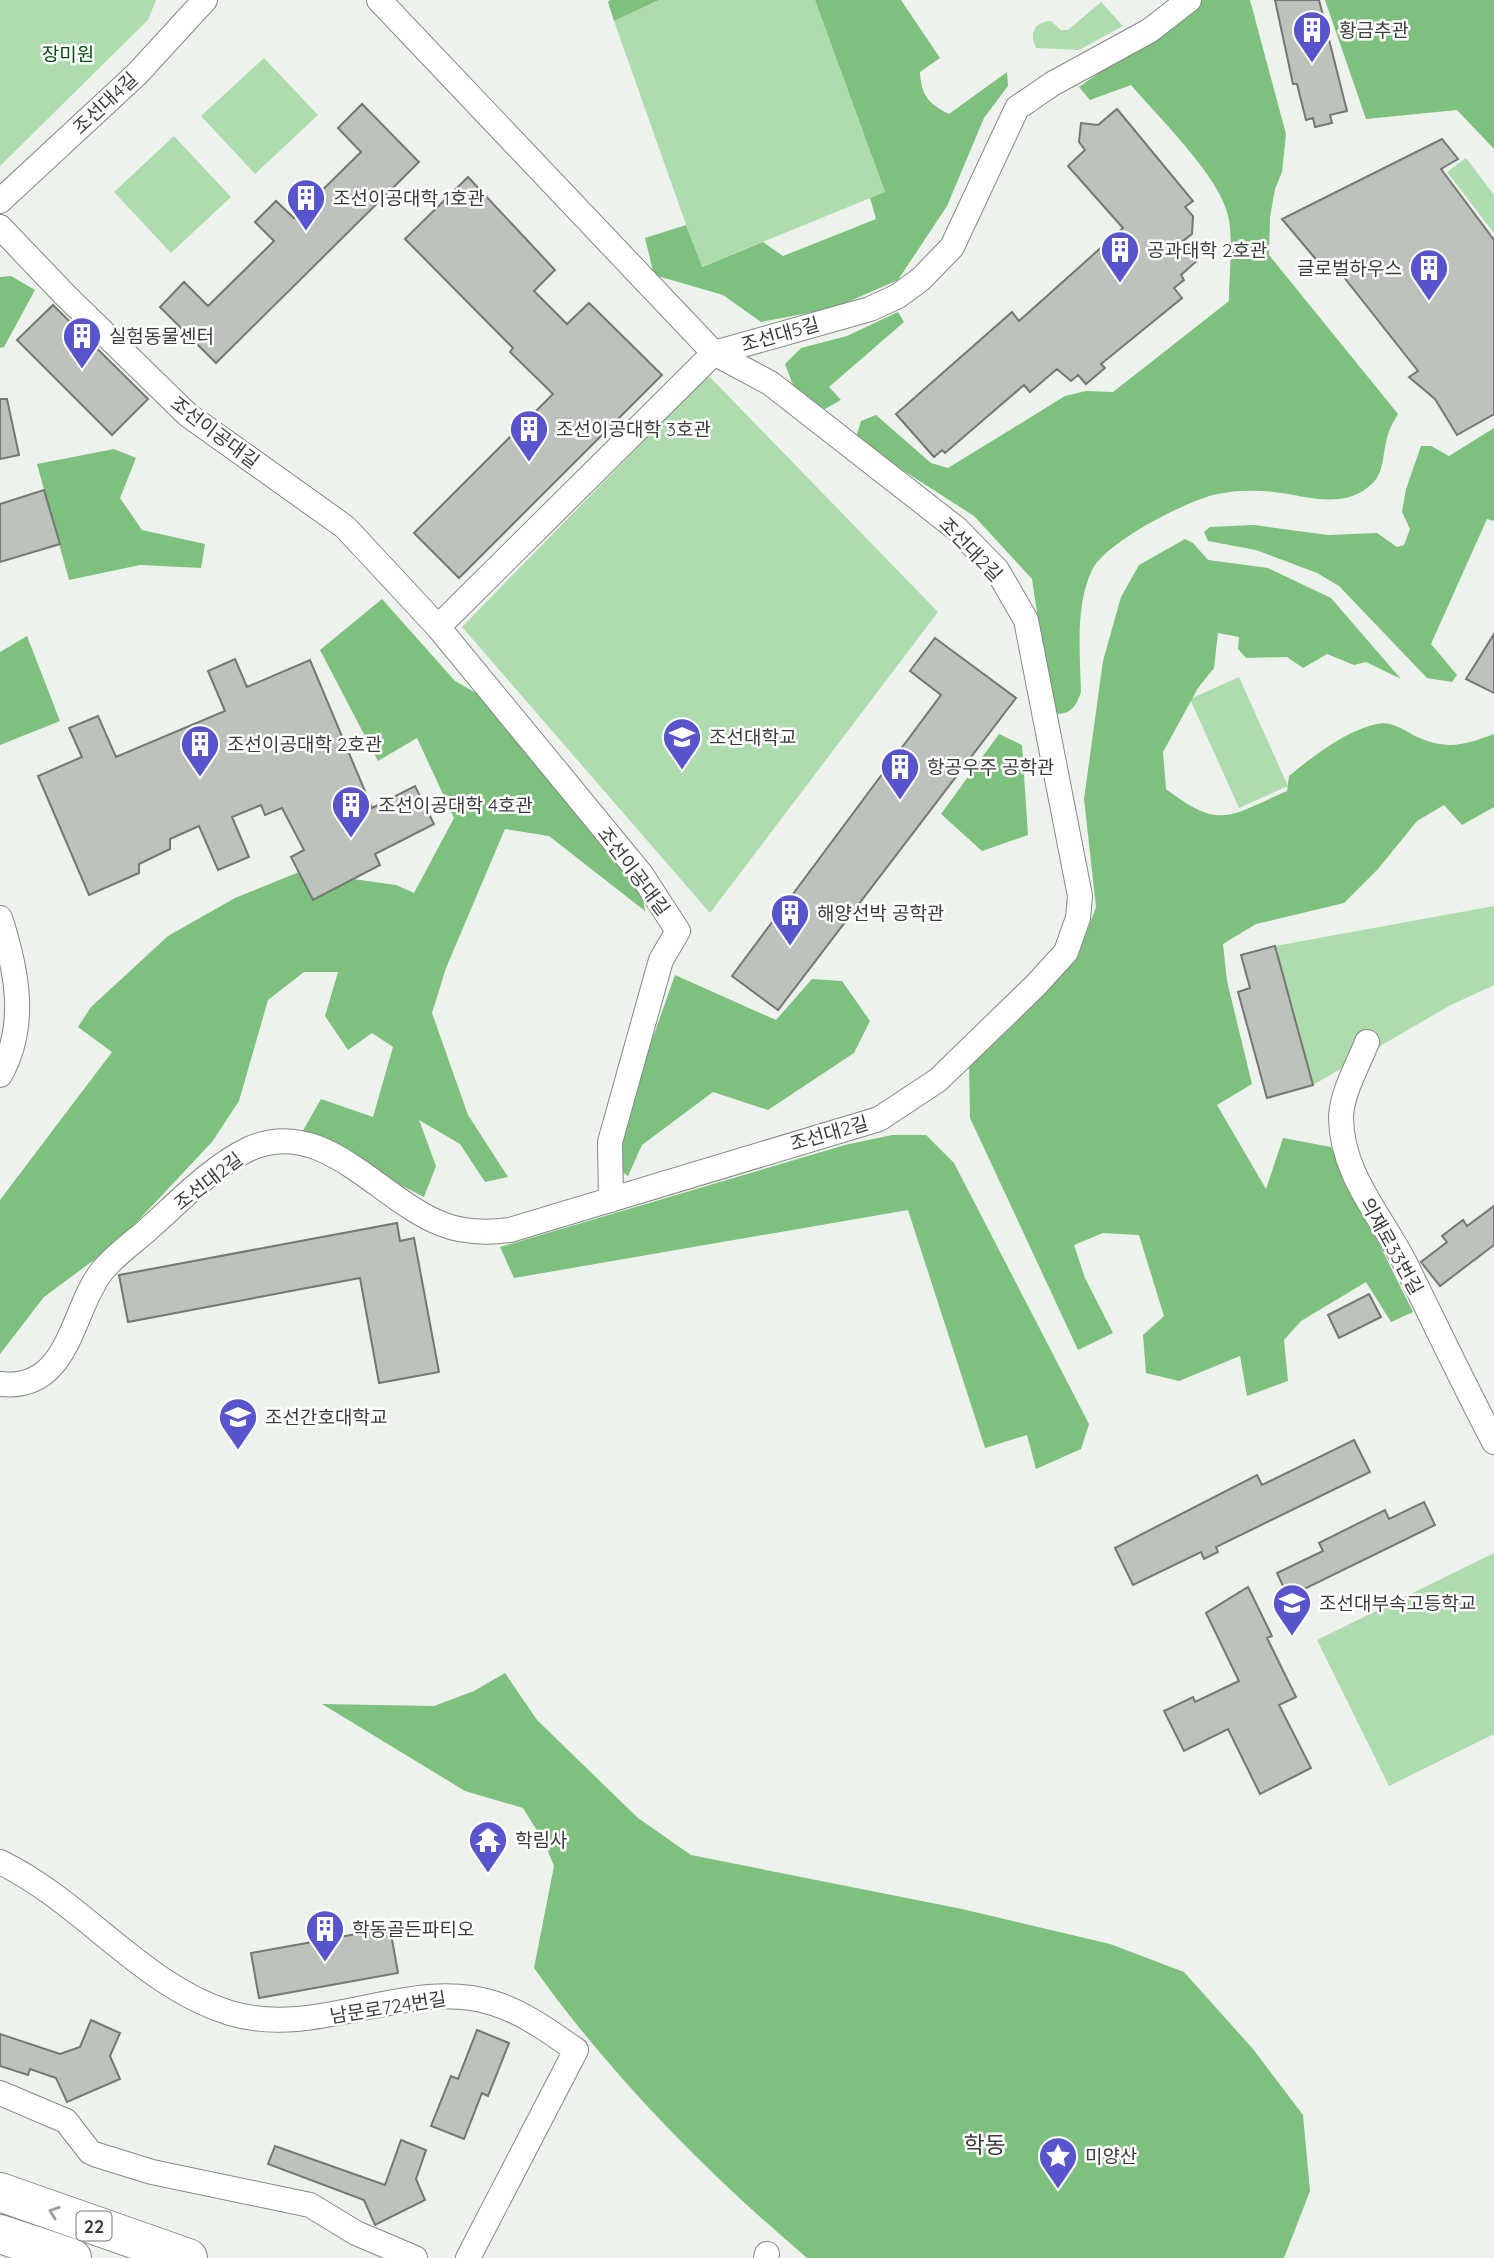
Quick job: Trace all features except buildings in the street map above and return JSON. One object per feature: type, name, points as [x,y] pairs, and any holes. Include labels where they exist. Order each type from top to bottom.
[{"type":"main road","name":"22","points":[[0,2192],[188,2258]]},
{"type":"main road","name":"22","points":[[0,2234],[72,2258]]},
{"type":"street","name":"조선대4길","points":[[0,201],[137,74],[205,0]]},
{"type":"street","name":"조선대5길","points":[[379,0],[715,353],[870,309],[898,296],[921,279],[952,247],[1017,108],[1052,84],[1149,31],[1189,0]]},
{"type":"street","name":"조선이공대길","points":[[0,227],[64,294],[188,415],[340,522],[438,627],[641,874],[678,931],[661,960],[610,1142],[611,1200]]},
{"type":"street","points":[[438,627],[715,353]]},
{"type":"street","name":"조선대2길","points":[[0,1384],[23,1382],[52,1366],[64,1351],[102,1271],[222,1167],[248,1150],[266,1143],[311,1144],[421,1214],[442,1224],[477,1233],[510,1230],[879,1119],[938,1080],[1036,985],[1066,952],[1080,907],[1026,620],[997,570],[957,529],[769,383],[715,353]]},
{"type":"street","points":[[0,918],[19,993],[10,1057],[0,1075]]},
{"type":"street","name":"의재로33번길","points":[[1367,1042],[1341,1114],[1348,1157],[1364,1194],[1408,1268],[1436,1332],[1494,1442]]},
{"type":"street","name":"남문로724번길","points":[[0,1863],[37,1884],[185,1994],[231,2013],[273,2021],[297,2020],[429,1997],[472,1998],[514,2010],[576,2050],[468,2258]]},
{"type":"street","points":[[0,2093],[66,2120],[90,2152],[97,2155],[152,2172],[310,2205],[356,2233],[415,2258]]},
{"type":"green space","name":"장미원","points":[[0,0],[156,0],[148,20],[0,166]]},
{"type":"green space","points":[[659,0],[815,0],[885,192],[701,267],[614,21]]},
{"type":"green space","points":[[659,0],[614,21],[608,2]]},
{"type":"green space","points":[[815,0],[901,0],[940,58],[920,72],[924,93],[931,103],[949,114],[1007,72],[1008,86],[984,118],[947,206],[898,280],[834,308],[761,322],[723,295],[654,275],[645,238],[686,225],[702,267],[763,242],[783,256],[876,219],[870,198],[885,192]]},
{"type":"green space","points":[[1199,0],[1250,0],[1286,134],[1282,172],[1275,189],[1270,217],[1269,255],[1398,414],[1388,435],[1377,478],[1361,492],[1334,499],[1261,491],[1219,494],[1200,499],[1146,525],[1100,559],[1092,570],[1083,599],[1080,630],[1081,692],[1073,708],[1058,714],[1051,707],[1032,579],[974,516],[862,444],[857,434],[861,421],[876,415],[931,463],[948,468],[1065,396],[1086,391],[1113,392],[1229,301],[1229,220],[1215,186],[1172,131],[1131,85],[1090,100],[1079,87],[1107,67],[1155,42]]},
{"type":"green space","points":[[1325,0],[1494,0],[1494,149],[1457,110],[1366,119]]},
{"type":"green space","points":[[1101,2],[1123,26],[1079,50],[1036,48],[1033,33],[1037,26],[1051,21],[1061,30],[1068,30]]},
{"type":"green space","points":[[264,58],[318,115],[255,174],[201,116]]},
{"type":"green space","points":[[174,136],[231,197],[171,253],[114,192]]},
{"type":"green space","points":[[1466,158],[1494,195],[1494,233],[1447,172]]},
{"type":"green space","points":[[11,276],[35,290],[4,347],[0,348],[0,277]]},
{"type":"green space","points":[[898,312],[904,322],[829,387],[841,400],[823,410],[798,398],[785,364],[801,348],[847,336]]},
{"type":"green space","points":[[708,375],[938,612],[710,913],[462,627]]},
{"type":"green space","points":[[1494,428],[1494,521],[1487,519],[1431,644],[1457,675],[1452,682],[1427,678],[1339,586],[1317,573],[1256,550],[1208,541],[1204,532],[1210,527],[1254,525],[1328,535],[1377,533],[1397,547],[1404,545],[1410,529],[1402,512],[1406,489],[1421,446],[1431,446],[1449,456]]},
{"type":"green space","points":[[114,449],[136,458],[120,498],[142,530],[205,544],[201,568],[140,565],[69,580],[37,464]]},
{"type":"green space","points":[[1185,539],[1193,543],[1208,560],[1268,568],[1331,598],[1401,679],[1366,662],[1354,665],[1327,654],[1303,668],[1287,657],[1246,658],[1238,649],[1239,637],[1218,633],[1214,668],[1198,688],[1163,752],[1166,789],[1185,802],[1213,815],[1225,815],[1251,807],[1287,791],[1289,776],[1330,745],[1377,724],[1389,724],[1422,739],[1450,745],[1467,743],[1494,734],[1494,807],[1462,825],[1444,805],[1417,821],[1378,869],[1344,903],[1256,924],[1223,944],[1227,981],[1252,1084],[1217,1105],[1266,1189],[1283,1138],[1331,1147],[1413,1312],[1391,1322],[1366,1282],[1301,1321],[1284,1340],[1288,1381],[1247,1396],[1240,1356],[1179,1381],[1146,1373],[1143,1335],[1164,1316],[1139,1235],[1103,1233],[1074,1245],[1085,1278],[1113,1333],[1078,1350],[970,1118],[969,1063],[1078,955],[1096,907],[1084,799],[1103,661],[1121,597],[1139,565]]},
{"type":"green space","points":[[382,599],[455,681],[492,702],[643,898],[645,911],[549,836],[505,829],[446,968],[432,1013],[468,1115],[508,1177],[485,1182],[460,1144],[419,1120],[436,1166],[424,1197],[301,1134],[321,1099],[373,1117],[393,1047],[372,1033],[348,1050],[325,1016],[338,972],[304,972],[268,1000],[239,1101],[212,1142],[117,1243],[44,1297],[0,1354],[0,1200],[112,1052],[78,1027],[91,1007],[168,936],[235,898],[299,872],[313,900],[353,879],[396,885],[414,893],[454,818],[417,738],[378,761],[320,650]]},
{"type":"green space","points":[[27,636],[60,721],[0,745],[0,652]]},
{"type":"green space","points":[[1239,677],[1288,786],[1239,808],[1190,699]]},
{"type":"green space","points":[[999,734],[1022,745],[1028,835],[982,851],[941,814]]},
{"type":"green space","points":[[1494,906],[1494,985],[1449,1006],[1313,1085],[1275,946]]},
{"type":"green space","points":[[675,975],[776,1020],[812,979],[842,981],[870,1021],[854,1053],[768,1110],[713,1092],[642,1145],[628,1176],[615,1167],[623,1122]]},
{"type":"green space","points":[[892,1135],[926,1135],[954,1163],[1089,1424],[1081,1449],[1036,1469],[1027,1435],[985,1448],[908,1210],[514,1278],[500,1247],[845,1145]]},
{"type":"green space","points":[[1494,1553],[1494,1734],[1389,1786],[1317,1640]]},
{"type":"green space","points":[[505,1673],[537,1720],[638,1818],[691,1855],[962,1909],[1110,1944],[1184,1972],[1253,2049],[1303,2115],[1310,2191],[1284,2258],[807,2258],[733,2192],[628,2085],[534,1968],[554,1866],[544,1842],[523,1808],[465,1791],[322,1704],[434,1706],[474,1691]]},
{"type":"place","name":"황금추관","points":[[1312,64]]},
{"type":"place","name":"조선이공대학 1호관","points":[[306,232]]},
{"type":"place","name":"공과대학 2호관","points":[[1120,284]]},
{"type":"place","name":"글로벌하우스","points":[[1429,302]]},
{"type":"place","name":"실험동물센터","points":[[82,370]]},
{"type":"place","name":"조선이공대학 3호관","points":[[529,463]]},
{"type":"place","name":"조선대학교","points":[[682,771]]},
{"type":"place","name":"조선이공대학 2호관","points":[[200,778]]},
{"type":"place","name":"항공우주 공학관","points":[[900,801]]},
{"type":"place","name":"조선이공대학 4호관","points":[[351,839]]},
{"type":"place","name":"해양선박 공학관","points":[[790,947]]},
{"type":"place","name":"조선간호대학교","points":[[238,1451]]},
{"type":"place","name":"조선대부속고등학교","points":[[1292,1637]]},
{"type":"place","name":"학림사","points":[[488,1874]]},
{"type":"place","name":"학동골든파티오","points":[[325,1963]]},
{"type":"place","name":"미양산","points":[[1058,2190]]},
{"type":"district","name":"학동","points":[[985,2144]]}]
